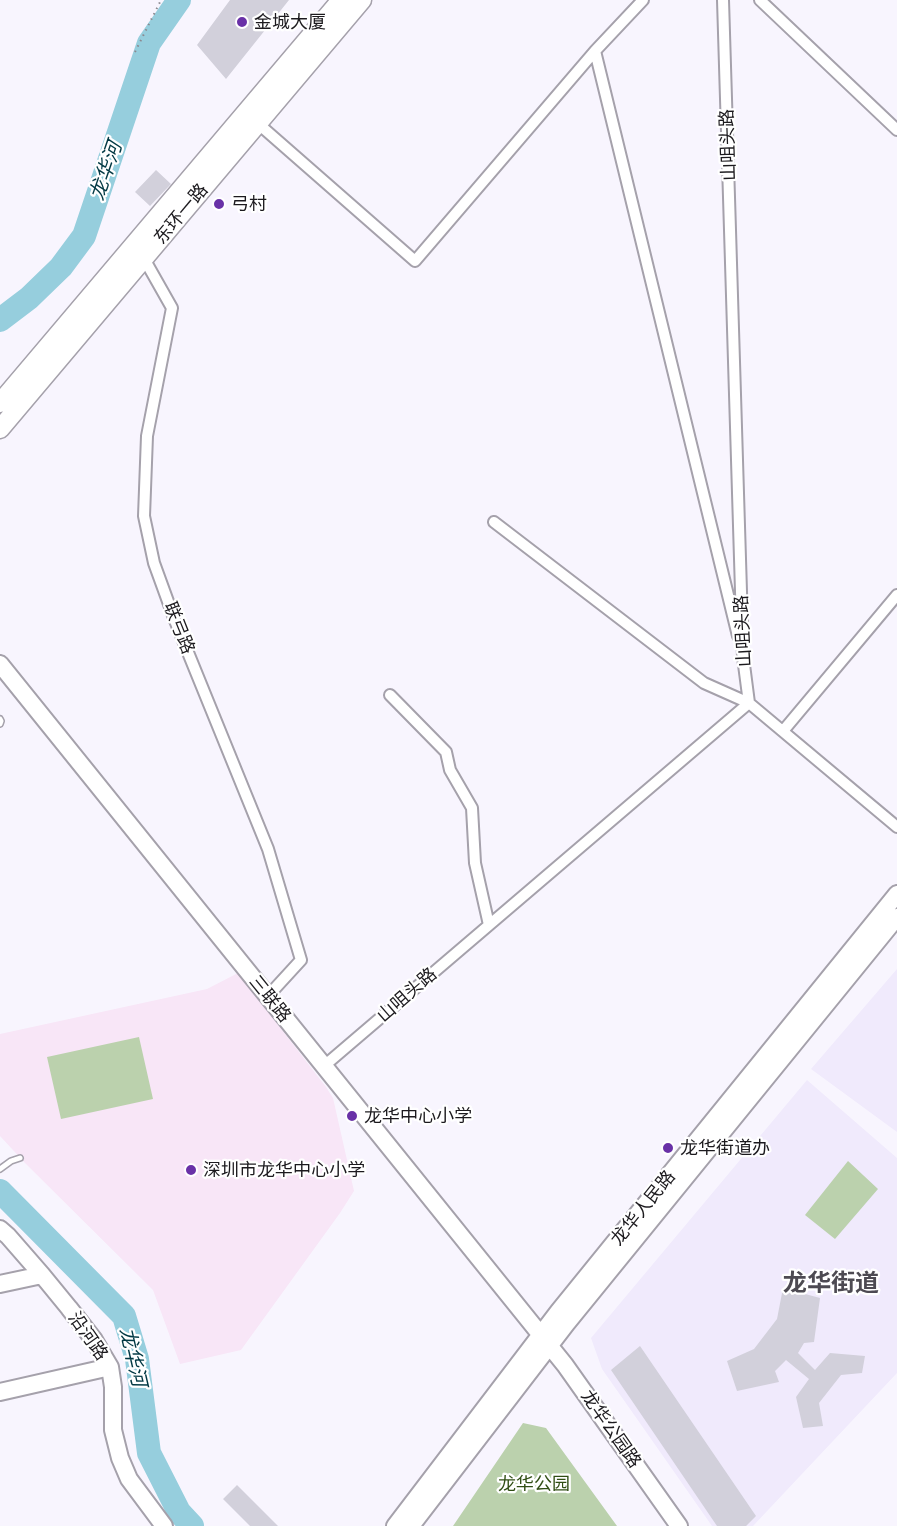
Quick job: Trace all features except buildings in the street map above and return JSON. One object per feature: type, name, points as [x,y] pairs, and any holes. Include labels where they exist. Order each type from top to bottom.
[{"type":"main road","name":"东环一路","points":[[252,118],[341,0]]},
{"type":"main road","name":"东环一路","points":[[0,403],[139,251],[252,118],[362,0]]},
{"type":"main road","name":"东环一路","points":[[0,429],[139,251]]},
{"type":"street","points":[[252,118],[416,261],[595,51],[643,0]]},
{"type":"street","name":"山咀头路","points":[[324,1066],[749,704],[743,657],[723,0]]},
{"type":"street","points":[[760,0],[897,130]]},
{"type":"street","points":[[595,51],[743,657]]},
{"type":"street","name":"联弓路","points":[[139,251],[172,308],[147,436],[144,516],[154,563],[268,849],[301,960],[268,996]]},
{"type":"street","points":[[494,522],[704,683],[749,704],[897,827]]},
{"type":"street","points":[[783,731],[897,595]]},
{"type":"street","name":"三联路","points":[[0,664],[545,1340]]},
{"type":"street","points":[[390,695],[446,752],[450,770],[472,808],[475,863],[489,925]]},
{"type":"street","name":"龙华人民路","points":[[395,1526],[897,894]]},
{"type":"street","name":"龙华人民路","points":[[411,1526],[545,1340],[897,917]]},
{"type":"street","name":"沿河路","points":[[0,1229],[42,1275],[94,1340],[110,1367],[114,1387],[113,1430],[120,1458],[129,1479],[164,1526]]},
{"type":"street","points":[[0,1284],[42,1275]]},
{"type":"street","name":"龙华公园路","points":[[545,1340],[679,1526]]},
{"type":"street","points":[[0,1392],[110,1367]]},
{"type":"lane","points":[[0,719],[2,721],[0,724]]},
{"type":"lane","points":[[0,1168],[20,1158]]},
{"type":"path","points":[[135,52],[161,0]]},
{"type":"shaded area","points":[[897,969],[897,1132],[811,1069]]},
{"type":"shaded area","name":"深圳市龙华中心小学","points":[[238,973],[333,1098],[354,1191],[241,1350],[180,1364],[153,1290],[0,1136],[0,1034],[207,989]]},
{"type":"shaded area","points":[[807,1080],[897,1158],[897,1373],[753,1526],[712,1526],[602,1369],[591,1338]]},
{"type":"green space","points":[[139,1037],[153,1099],[61,1119],[47,1057]]},
{"type":"green space","points":[[848,1161],[878,1189],[835,1239],[805,1215]]},
{"type":"green space","name":"龙华公园","points":[[523,1423],[546,1428],[617,1526],[453,1526]]},
{"type":"waterway","name":"龙华河","points":[[0,320],[29,298],[61,267],[84,236],[149,43],[179,0]]},
{"type":"waterway","name":"龙华河","points":[[0,1191],[124,1316],[137,1359],[149,1453],[179,1512],[192,1526]]},
{"type":"place","name":"金城大厦","points":[[242,22]]},
{"type":"place","name":"弓村","points":[[219,204]]},
{"type":"place","name":"龙华中心小学","points":[[352,1116]]},
{"type":"place","name":"龙华街道办","points":[[668,1148]]},
{"type":"place","name":"深圳市龙华中心小学","points":[[191,1170]]},
{"type":"district","name":"龙华街道","points":[[831,1283]]}]
